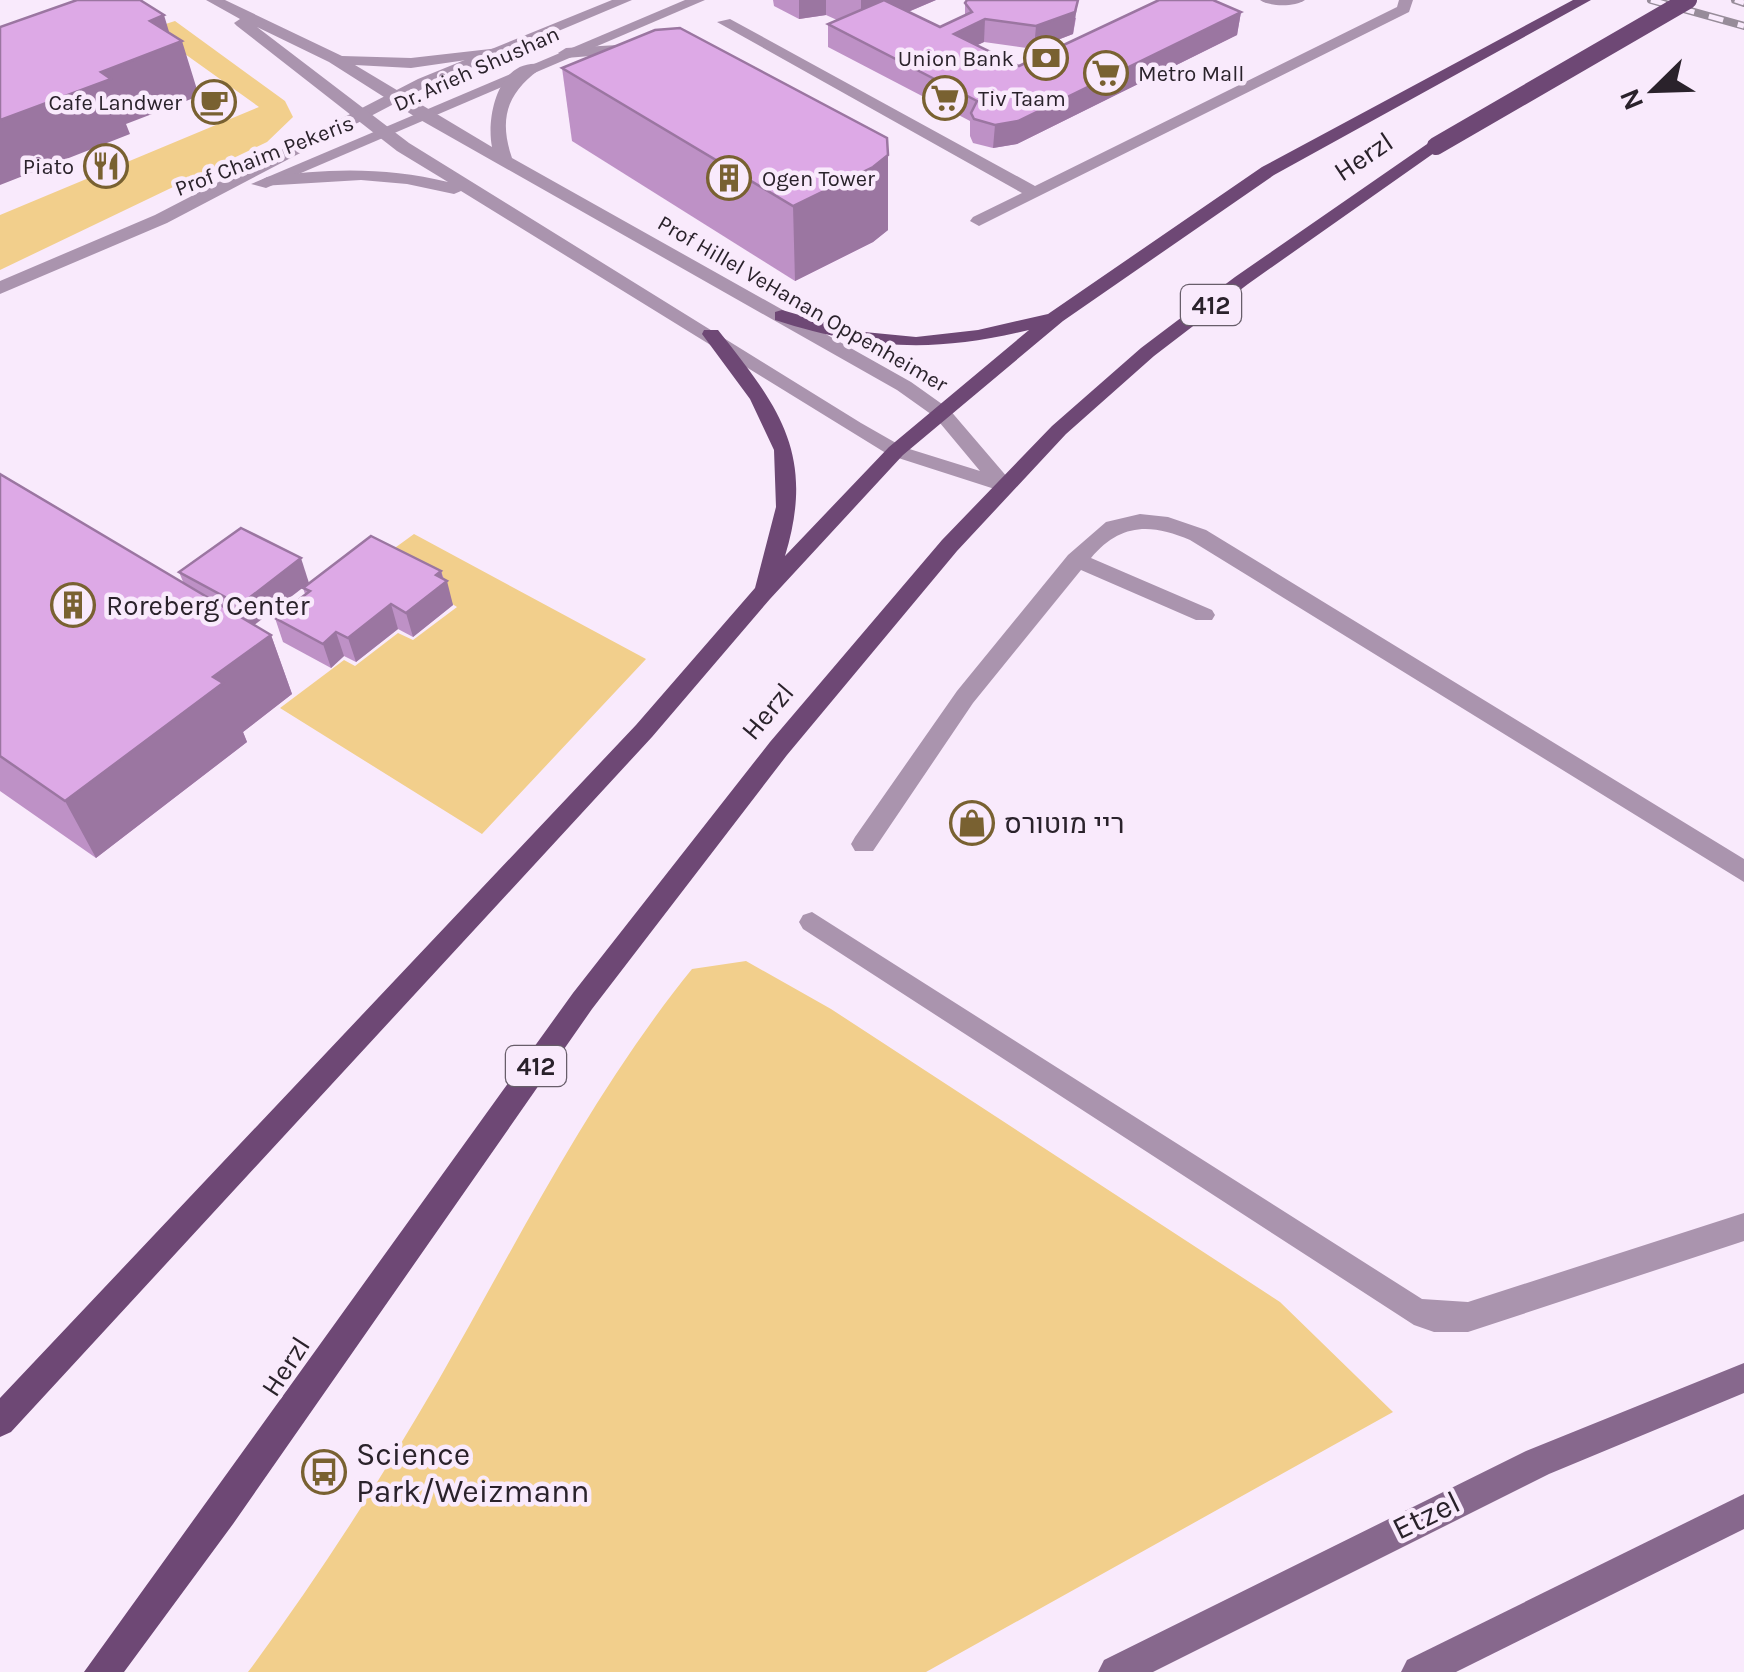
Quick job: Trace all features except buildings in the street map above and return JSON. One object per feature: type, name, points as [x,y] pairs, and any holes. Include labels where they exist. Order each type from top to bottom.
[{"type":"main road","name":"Herzl","points":[[0,1421],[631,746],[762,594],[896,451],[1056,317],[1252,181],[1363,116],[1584,0]]},
{"type":"main road","name":"Herzl","points":[[102,1672],[270,1448],[335,1349],[631,934],[760,769],[1004,485],[1128,369],[1313,229],[1436,146],[1688,0]]},
{"type":"main road","points":[[782,316],[867,342],[904,345],[964,340],[1056,317]]},
{"type":"main road","points":[[711,334],[768,408],[787,446],[790,489],[784,525],[762,594]]},
{"type":"main road","name":"Etzel","points":[[1116,1672],[1538,1462],[1744,1378]]},
{"type":"main road","points":[[1419,1672],[1744,1511]]},
{"type":"street","name":"Dr. Arieh Shushan","points":[[360,115],[494,51],[625,0]]},
{"type":"street","name":"Dr. Arieh Shushan","points":[[384,133],[566,52],[656,25],[697,0]]},
{"type":"street","points":[[1267,0],[1298,0]]},
{"type":"street","points":[[979,221],[1243,87],[1378,25],[1404,9],[1406,0]]},
{"type":"street","name":"Prof Hillel VeHanan Oppenheimer","points":[[216,2],[335,59],[424,116],[904,386],[942,413],[1004,485]]},
{"type":"street","name":"Prof Hillel VeHanan Oppenheimer","points":[[216,2],[384,133],[896,451],[1004,485]]},
{"type":"street","points":[[725,22],[1035,193]]},
{"type":"street","points":[[566,52],[648,49]]},
{"type":"street","points":[[335,59],[393,64],[494,51]]},
{"type":"street","points":[[505,162],[495,136],[494,116],[512,82],[533,67]]},
{"type":"street","name":"Prof Chaim Pekeris","points":[[161,219],[360,115]]},
{"type":"street","name":"Prof Chaim Pekeris","points":[[0,288],[161,219],[267,182],[384,133]]},
{"type":"street","points":[[267,182],[348,172],[384,174],[485,197]]},
{"type":"street","points":[[864,844],[964,697],[1076,560],[1108,528],[1136,519],[1175,524],[1198,534],[1744,872]]},
{"type":"street","points":[[1076,560],[1204,615]]},
{"type":"street","points":[[812,922],[1414,1311],[1434,1317],[1468,1317],[1744,1227]]},
{"type":"shaded area","points":[[175,21],[285,101],[293,117],[267,142],[0,270],[0,215],[259,107],[150,29]]},
{"type":"shaded area","points":[[414,534],[646,659],[482,834],[280,708],[344,660],[355,666],[398,633],[413,640],[457,607],[381,558]]},
{"type":"shaded area","points":[[746,961],[831,1009],[1280,1302],[1393,1412],[926,1672],[248,1672],[394,1456],[557,1170],[655,1017],[692,969]]},
{"type":"railway","points":[[1651,0],[1744,26]]},
{"type":"railway","points":[[1735,0],[1744,3]]},
{"type":"place","name":"Union Bank","points":[[1046,58]]},
{"type":"place","name":"Metro Mall","points":[[1106,73]]},
{"type":"place","name":"Tiv Taam","points":[[945,98]]},
{"type":"place","name":"Cafe Landwer","points":[[214,102]]},
{"type":"place","name":"Piato","points":[[106,166]]},
{"type":"place","name":"Ogen Tower","points":[[729,178]]},
{"type":"place","name":"Roreberg Center","points":[[73,605]]},
{"type":"place","name":"ריי מוטורס","points":[[972,823]]},
{"type":"place","name":"Science Park/Weizmann","points":[[324,1472]]}]
